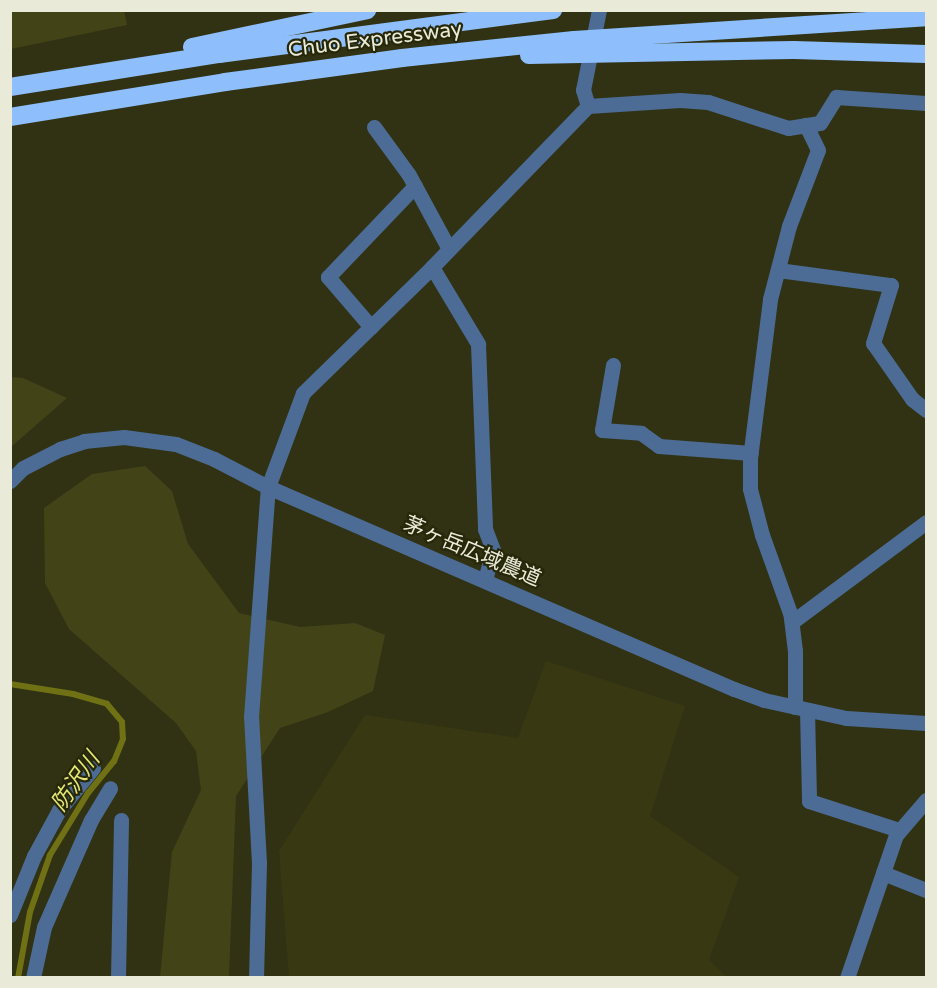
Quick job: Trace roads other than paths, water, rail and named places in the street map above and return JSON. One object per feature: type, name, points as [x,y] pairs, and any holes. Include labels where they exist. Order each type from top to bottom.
[{"type":"highway","points":[[44,80],[367,10]]},
{"type":"highway","name":"Chuo Expressway","points":[[10,87],[219,54],[553,10]]},
{"type":"highway","name":"Chuo Expressway","points":[[10,117],[225,82],[402,58],[574,40],[927,16]]},
{"type":"highway","points":[[402,58],[794,50],[927,54]]},
{"type":"street","points":[[588,106],[584,90],[599,10]]},
{"type":"street","points":[[256,978],[259,863],[251,717],[268,487],[303,393],[432,267],[588,106],[680,100],[708,102],[788,128],[820,123],[836,96],[927,103]]},
{"type":"street","points":[[806,125],[818,150],[789,226],[770,299],[751,453],[750,489],[762,535],[792,622],[809,801],[899,830]]},
{"type":"street","points":[[374,127],[415,186],[449,249]]},
{"type":"street","points":[[371,327],[328,277],[415,186]]},
{"type":"street","points":[[432,267],[478,344],[485,529],[493,550],[485,580]]},
{"type":"street","points":[[777,270],[891,285],[873,343],[912,399],[927,410]]},
{"type":"street","points":[[613,365],[602,430],[641,434],[659,446],[751,453]]},
{"type":"street","name":"茅ヶ岳広域農道","points":[[10,481],[23,468],[60,449],[101,438],[124,437],[176,444],[214,459],[268,487],[734,689],[846,718],[927,723]]},
{"type":"street","points":[[792,622],[927,522]]},
{"type":"street","points":[[10,915],[34,856],[59,810],[93,768]]},
{"type":"street","points":[[33,978],[44,927],[91,819],[110,788]]},
{"type":"street","points":[[847,978],[899,830],[927,800]]},
{"type":"street","points":[[118,978],[121,820]]},
{"type":"street","points":[[883,873],[927,890]]},
{"type":"waterway","name":"防沢川","points":[[10,684],[73,694],[107,704],[122,722],[123,739],[114,761],[88,793],[50,855],[30,912],[18,978]]}]
